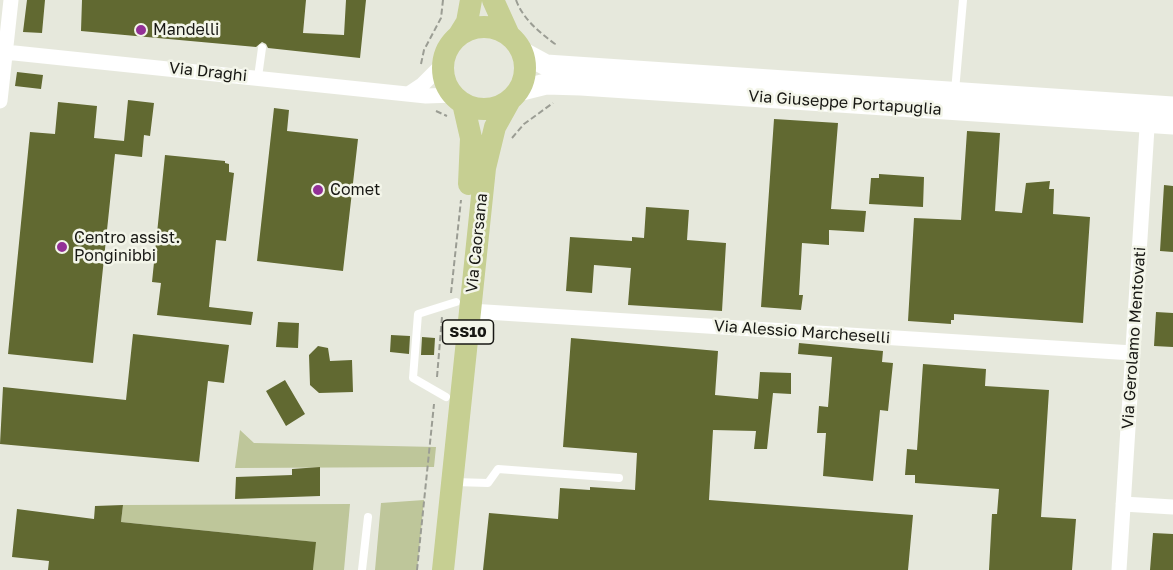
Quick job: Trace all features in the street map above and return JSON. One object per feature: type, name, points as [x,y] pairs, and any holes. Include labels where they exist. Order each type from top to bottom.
[{"type":"main road","points":[[443,64],[446,53],[467,22],[471,0]]},
{"type":"main road","points":[[493,0],[508,33],[522,52]]},
{"type":"main road","points":[[459,35],[483,26],[508,33]]},
{"type":"main road","name":"Via Giuseppe Portapuglia","points":[[522,52],[546,65],[955,92],[1148,114],[1173,124]]},
{"type":"main road","name":"SS10","points":[[514,95],[524,79],[526,65],[522,52]]},
{"type":"main road","name":"SS10","points":[[443,64],[447,86],[456,105]]},
{"type":"main road","name":"Via Giuseppe Portapuglia","points":[[514,95],[546,84],[1148,114],[1173,107]]},
{"type":"main road","points":[[456,105],[487,109],[499,106],[514,95]]},
{"type":"main road","name":"Via Caorsana","points":[[429,570],[440,394],[495,127],[514,95]]},
{"type":"main road","name":"Via Caorsana","points":[[443,570],[453,482],[459,306],[471,156],[470,129],[456,105]]},
{"type":"street","points":[[0,101],[11,0]]},
{"type":"street","name":"Via Draghi","points":[[3,60],[258,77],[420,91],[456,105]]},
{"type":"street","points":[[420,91],[443,64]]},
{"type":"street","name":"Via Gerolamo Mentovati","points":[[1119,570],[1148,114]]},
{"type":"street","name":"Via Alessio Marcheselli","points":[[459,306],[1133,353]]},
{"type":"street","points":[[1123,504],[1173,507]]},
{"type":"lane","points":[[955,92],[963,0]]},
{"type":"lane","points":[[258,77],[262,48]]},
{"type":"lane","points":[[440,394],[413,378],[418,314],[459,306]]},
{"type":"lane","points":[[453,482],[488,483],[498,469],[620,478]]},
{"type":"lane","points":[[362,570],[368,518]]},
{"type":"path","points":[[443,0],[441,18],[424,50],[420,91],[430,108],[456,105]]},
{"type":"path","points":[[516,0],[519,8],[538,31],[555,44]]},
{"type":"path","points":[[417,570],[440,394],[442,316],[459,306],[461,194]]},
{"type":"green space","points":[[240,430],[254,443],[436,447],[434,467],[235,468]]},
{"type":"green space","points":[[424,500],[417,570],[375,570],[381,503]]},
{"type":"green space","points":[[350,504],[344,570],[313,570],[315,542],[121,522],[123,505]]},
{"type":"building","points":[[27,0],[45,0],[42,33],[23,32]]},
{"type":"building","name":"Mandelli","points":[[82,0],[306,0],[303,33],[344,35],[346,0],[366,0],[360,58],[268,48],[262,42],[256,47],[81,31]]},
{"type":"building","points":[[17,72],[43,75],[41,89],[15,86]]},
{"type":"building","name":"Centro assist. Ponginibbi","points":[[128,100],[154,103],[150,136],[144,135],[142,157],[115,154],[93,363],[8,354],[30,132],[55,134],[58,102],[97,106],[94,138],[124,141]]},
{"type":"building","points":[[274,108],[289,110],[287,131],[358,139],[343,271],[257,261]]},
{"type":"building","points":[[774,119],[838,123],[831,209],[866,211],[864,232],[829,230],[829,245],[802,243],[799,295],[803,295],[801,310],[761,307]]},
{"type":"building","points":[[967,131],[1000,133],[995,211],[1022,213],[1026,183],[1050,181],[1049,189],[1054,189],[1053,214],[1090,217],[1083,323],[954,314],[951,324],[908,321],[914,218],[961,220]]},
{"type":"building","points":[[165,155],[225,161],[229,164],[229,172],[234,173],[226,241],[216,240],[209,307],[253,312],[251,325],[157,315],[161,283],[152,282]]},
{"type":"building","points":[[879,174],[924,177],[923,207],[869,204],[871,178],[879,178]]},
{"type":"building","points":[[1164,185],[1173,186],[1173,252],[1160,251]]},
{"type":"building","points":[[646,207],[689,210],[687,240],[726,243],[722,311],[628,305],[631,268],[594,265],[592,293],[566,291],[570,237],[632,241],[632,237],[644,238]]},
{"type":"building","points":[[1156,312],[1173,313],[1173,347],[1154,346]]},
{"type":"building","points":[[278,322],[299,323],[298,348],[276,347]]},
{"type":"building","points":[[133,334],[229,345],[224,383],[208,381],[199,462],[0,444],[3,387],[126,400]]},
{"type":"building","points":[[391,335],[410,336],[409,354],[390,352]]},
{"type":"building","points":[[422,337],[435,338],[434,355],[421,355]]},
{"type":"building","points":[[571,338],[718,351],[715,395],[758,399],[760,372],[791,373],[791,394],[773,393],[767,449],[754,449],[756,431],[713,430],[709,500],[913,515],[908,570],[483,570],[489,513],[558,519],[560,488],[635,490],[637,453],[563,447]]},
{"type":"building","points":[[799,343],[883,351],[882,362],[893,363],[888,411],[880,410],[873,481],[823,476],[826,433],[817,433],[819,406],[828,407],[832,357],[798,354]]},
{"type":"building","points":[[318,346],[328,348],[330,361],[352,360],[353,392],[319,393],[310,385],[309,355]]},
{"type":"building","points":[[923,364],[986,369],[985,386],[1049,390],[1041,517],[1076,519],[1072,570],[989,570],[992,514],[997,514],[999,489],[915,483],[915,475],[905,475],[907,449],[917,450]]},
{"type":"building","points":[[285,380],[305,414],[286,426],[266,391]]},
{"type":"building","points":[[320,467],[320,496],[235,499],[236,477],[292,475],[292,469]]},
{"type":"building","points":[[123,505],[121,522],[316,542],[313,570],[48,570],[49,561],[12,557],[17,509],[94,519],[95,506]]},
{"type":"building","points":[[1153,533],[1173,534],[1173,570],[1150,570]]},
{"type":"place","name":"Mandelli","points":[[141,30]]},
{"type":"place","name":"Comet","points":[[318,190]]},
{"type":"place","name":"Centro assist. Ponginibbi","points":[[62,247]]}]
